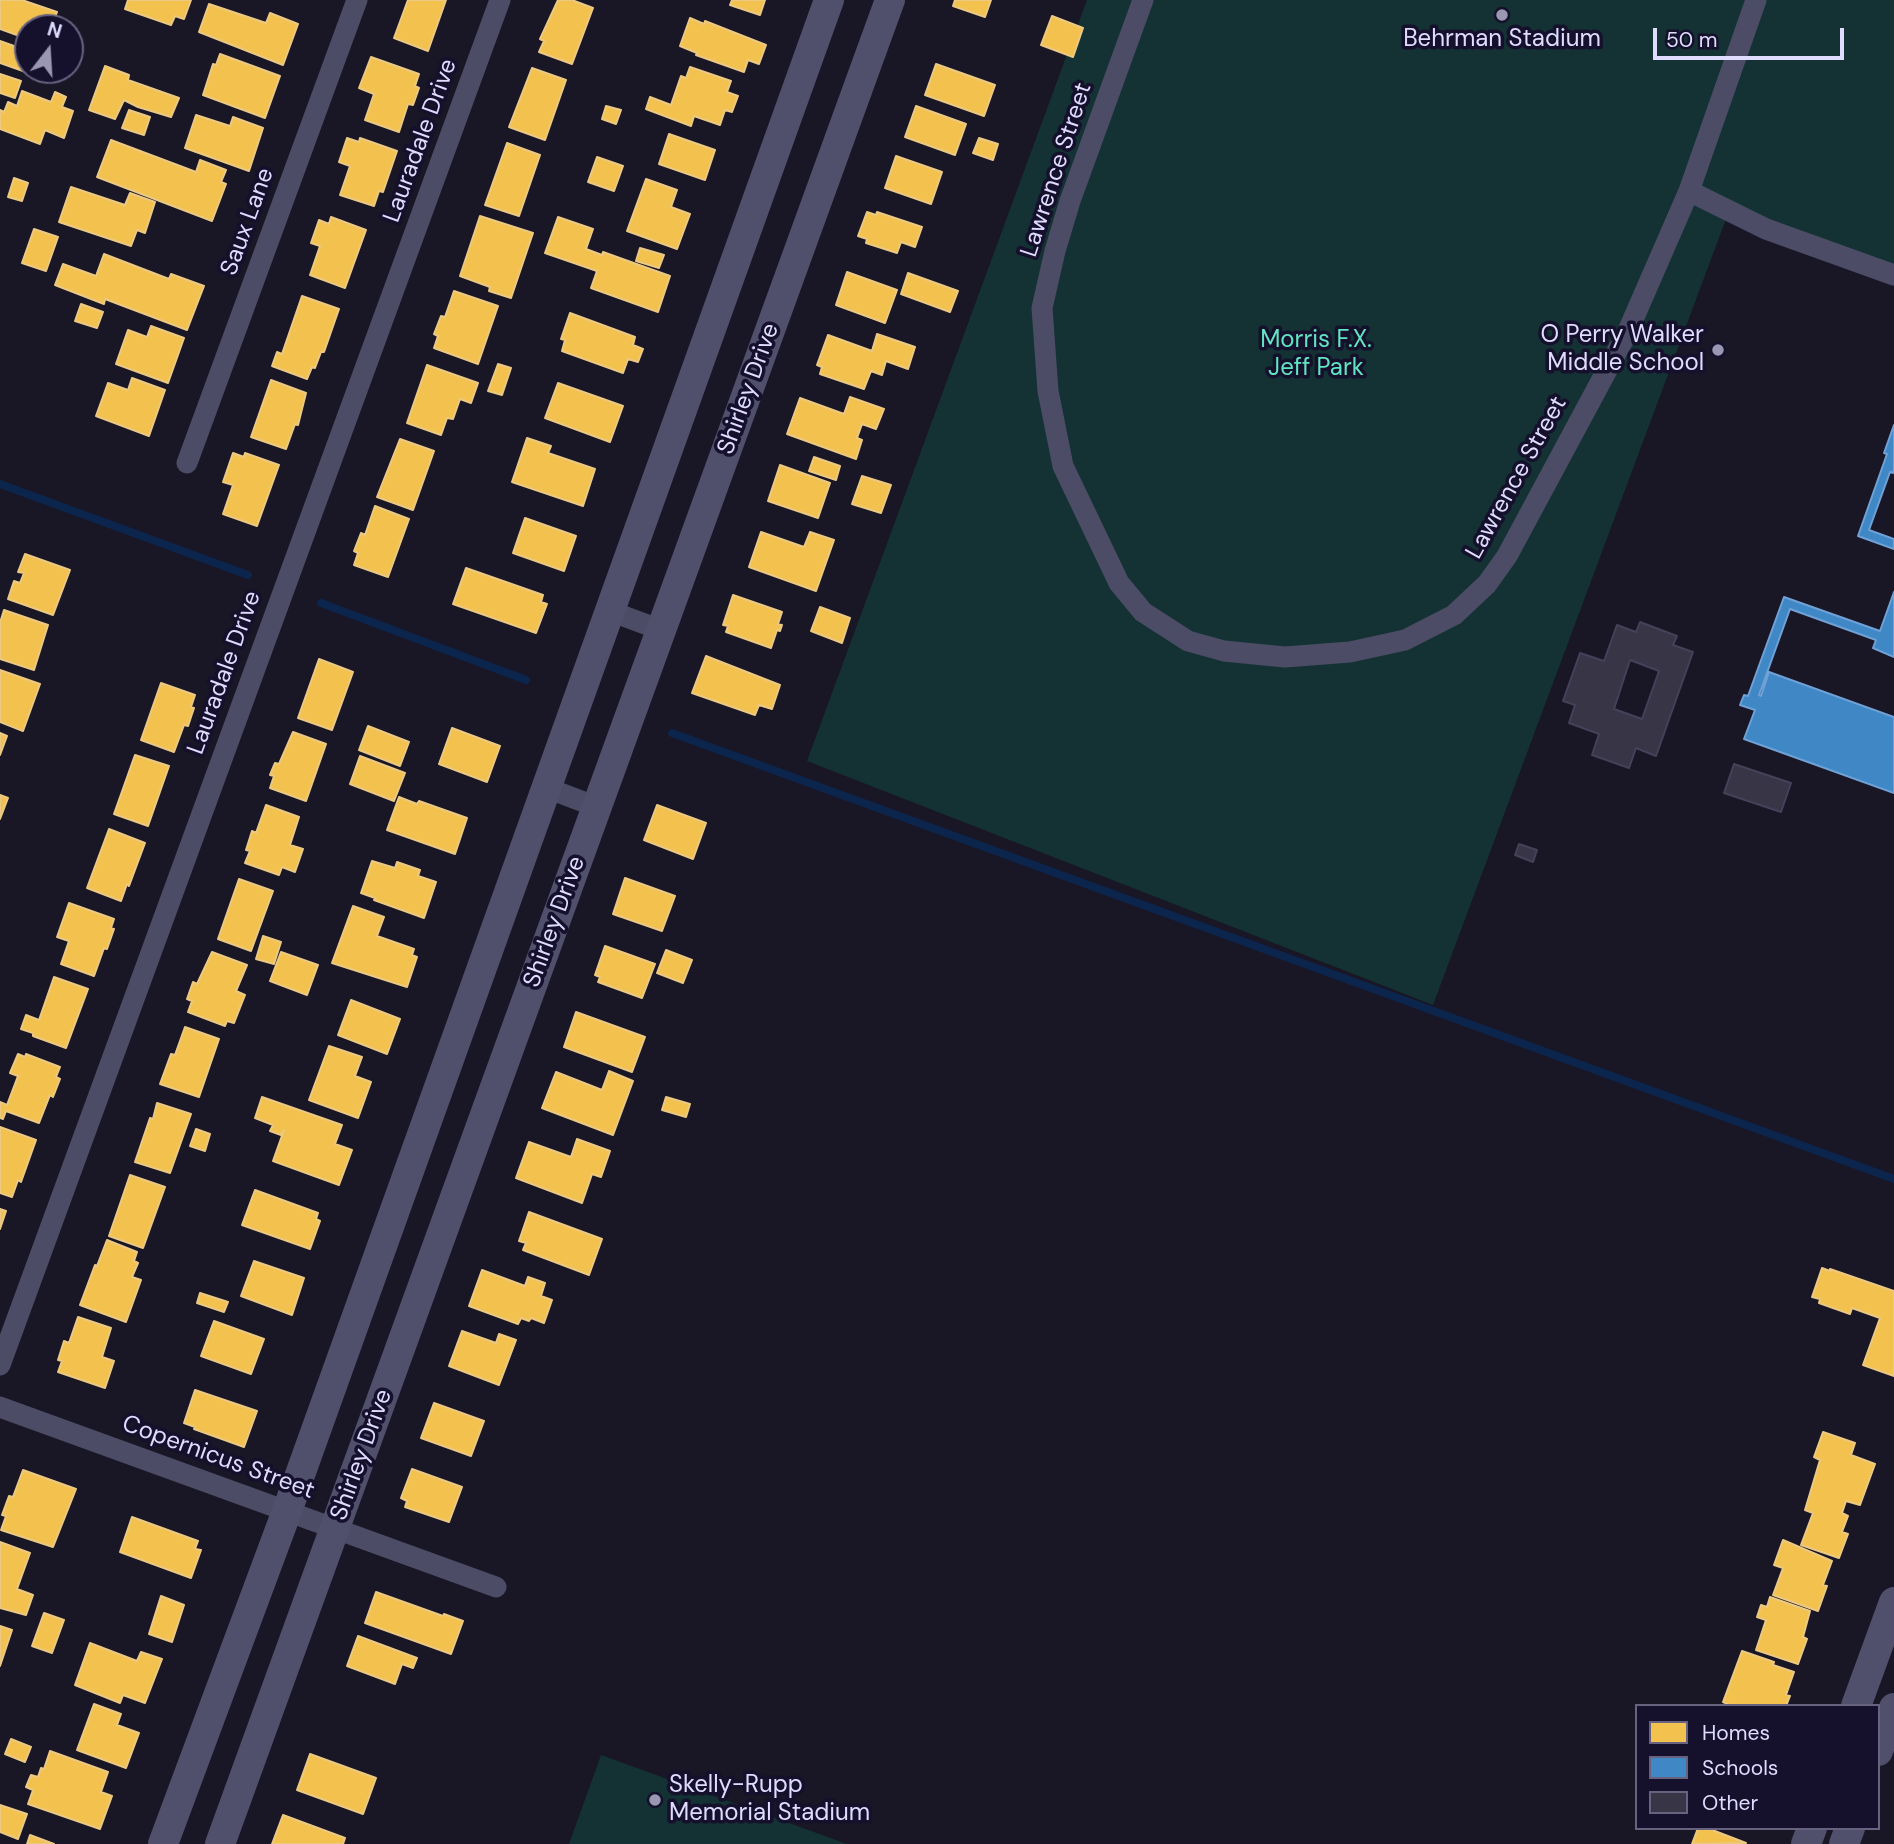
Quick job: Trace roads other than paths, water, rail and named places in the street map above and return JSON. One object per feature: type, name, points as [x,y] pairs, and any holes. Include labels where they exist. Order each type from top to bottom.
[{"type":"street","name":"Saux Lane","points":[[187,463],[357,0]]},
{"type":"street","name":"Lauradale Drive","points":[[0,1365],[500,0]]},
{"type":"street","name":"Shirley Drive","points":[[163,1844],[287,1511],[829,0]]},
{"type":"street","name":"Shirley Drive","points":[[220,1844],[890,0]]},
{"type":"street","name":"Lawrence Street","points":[[1143,0],[1070,201],[1042,309],[1047,377],[1063,466],[1119,583],[1143,612],[1188,641],[1224,651],[1285,657],[1350,652],[1405,640],[1454,615],[1487,584],[1507,556],[1628,331],[1689,191],[1756,0]]},
{"type":"street","points":[[1689,191],[1766,229],[1894,275]]},
{"type":"street","points":[[610,611],[661,630]]},
{"type":"street","points":[[547,788],[597,807]]},
{"type":"street","name":"Copernicus Street","points":[[0,1407],[496,1587]]},
{"type":"street","points":[[1857,1704],[1886,1651],[1894,1602]]},
{"type":"street","points":[[1880,1746],[1894,1708]]},
{"type":"waterway","points":[[0,484],[248,575]]},
{"type":"waterway","points":[[321,603],[526,680]]},
{"type":"waterway","points":[[672,733],[1894,1179]]},
{"type":"place","name":"Behrman Stadium","points":[[1502,15]]},
{"type":"place","name":"O Perry Walker Middle School","points":[[1718,350]]},
{"type":"place","name":"Skelly-Rupp Memorial Stadium","points":[[655,1800]]},
{"type":"park label","name":"Morris F.X. Jeff Park","points":[[1316,355]]}]
